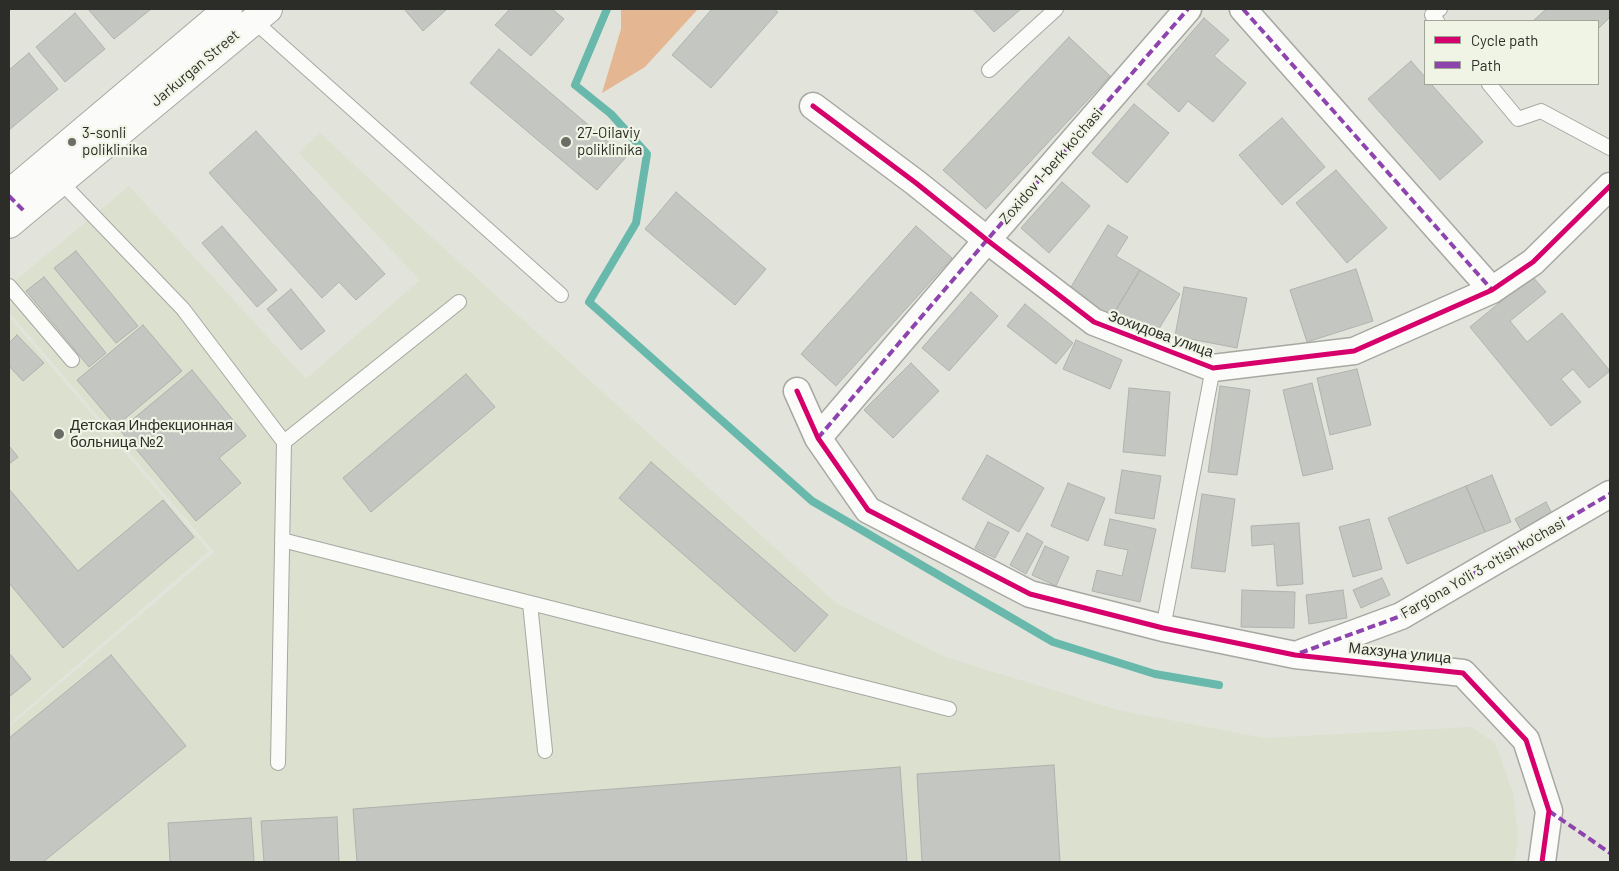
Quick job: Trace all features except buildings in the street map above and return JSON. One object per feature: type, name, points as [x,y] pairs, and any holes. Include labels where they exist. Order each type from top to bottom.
[{"type":"main road","name":"Jarkurgan Street","points":[[12,206],[228,9]]},
{"type":"main road","name":"Jarkurgan Street","points":[[12,206],[60,181],[260,14]]},
{"type":"street","name":"Zoxidov 1-berk ko'chasi","points":[[818,438],[1188,9]]},
{"type":"street","points":[[1244,9],[1492,290]]},
{"type":"street","name":"Зохидова улица","points":[[813,106],[916,183],[1094,322],[1213,368],[1354,352],[1492,290],[1533,262],[1610,186]]},
{"type":"street","name":"Махзуна улица","points":[[797,391],[818,438],[868,510],[1030,594],[1163,628],[1295,654],[1463,673],[1526,740],[1549,811],[1542,862]]},
{"type":"street","name":"Farg'ona Yo'li 3-o'tish ko'chasi","points":[[1295,654],[1401,616],[1610,494]]},
{"type":"lane","points":[[989,70],[1056,9]]},
{"type":"lane","points":[[1436,20],[1432,15],[1440,9]]},
{"type":"lane","points":[[260,14],[562,295]]},
{"type":"lane","points":[[1490,85],[1518,119],[1541,111],[1610,148]]},
{"type":"lane","points":[[60,181],[183,309],[284,442],[278,763]]},
{"type":"lane","points":[[9,286],[72,360]]},
{"type":"lane","points":[[284,442],[459,302]]},
{"type":"lane","points":[[1163,628],[1213,368]]},
{"type":"lane","points":[[282,540],[949,710]]},
{"type":"lane","points":[[530,603],[545,750]]},
{"type":"shaded area","points":[[621,9],[698,9],[645,67],[602,93],[621,29]]},
{"type":"shaded area","points":[[320,133],[450,254],[836,603],[945,657],[1118,710],[1264,738],[1471,727],[1495,743],[1513,794],[1518,835],[1515,862],[11,862],[9,860],[9,727],[214,552],[9,312],[9,286],[129,186],[306,379],[420,280],[299,153]]},
{"type":"shaded area","name":"Детская Инфекционная больница №2","points":[[9,317],[209,551],[9,724]]},
{"type":"waterway","points":[[607,9],[575,85],[611,114],[647,154],[636,223],[589,302],[812,501],[1053,642],[1155,674],[1219,685]]},
{"type":"marked path","points":[[818,438],[1188,9]]},
{"type":"marked path","points":[[1243,9],[1492,290]]},
{"type":"marked path","points":[[9,196],[24,211]]},
{"type":"marked path","points":[[1300,653],[1401,616],[1610,494]]},
{"type":"marked path","points":[[1549,811],[1610,853]]},
{"type":"cycle path","points":[[813,106],[916,183],[1094,322],[1213,368],[1354,351],[1492,290],[1533,262],[1610,186]]},
{"type":"cycle path","points":[[797,391],[818,438],[868,510],[1030,594],[1163,628],[1295,655],[1463,673],[1526,740],[1549,811],[1542,862]]},
{"type":"place","name":"3-sonli poliklinika","points":[[72,142]]},
{"type":"place","name":"27-Oilaviy poliklinika","points":[[566,142]]},
{"type":"place","name":"Детская Инфекционная больница №2","points":[[59,434]]}]
